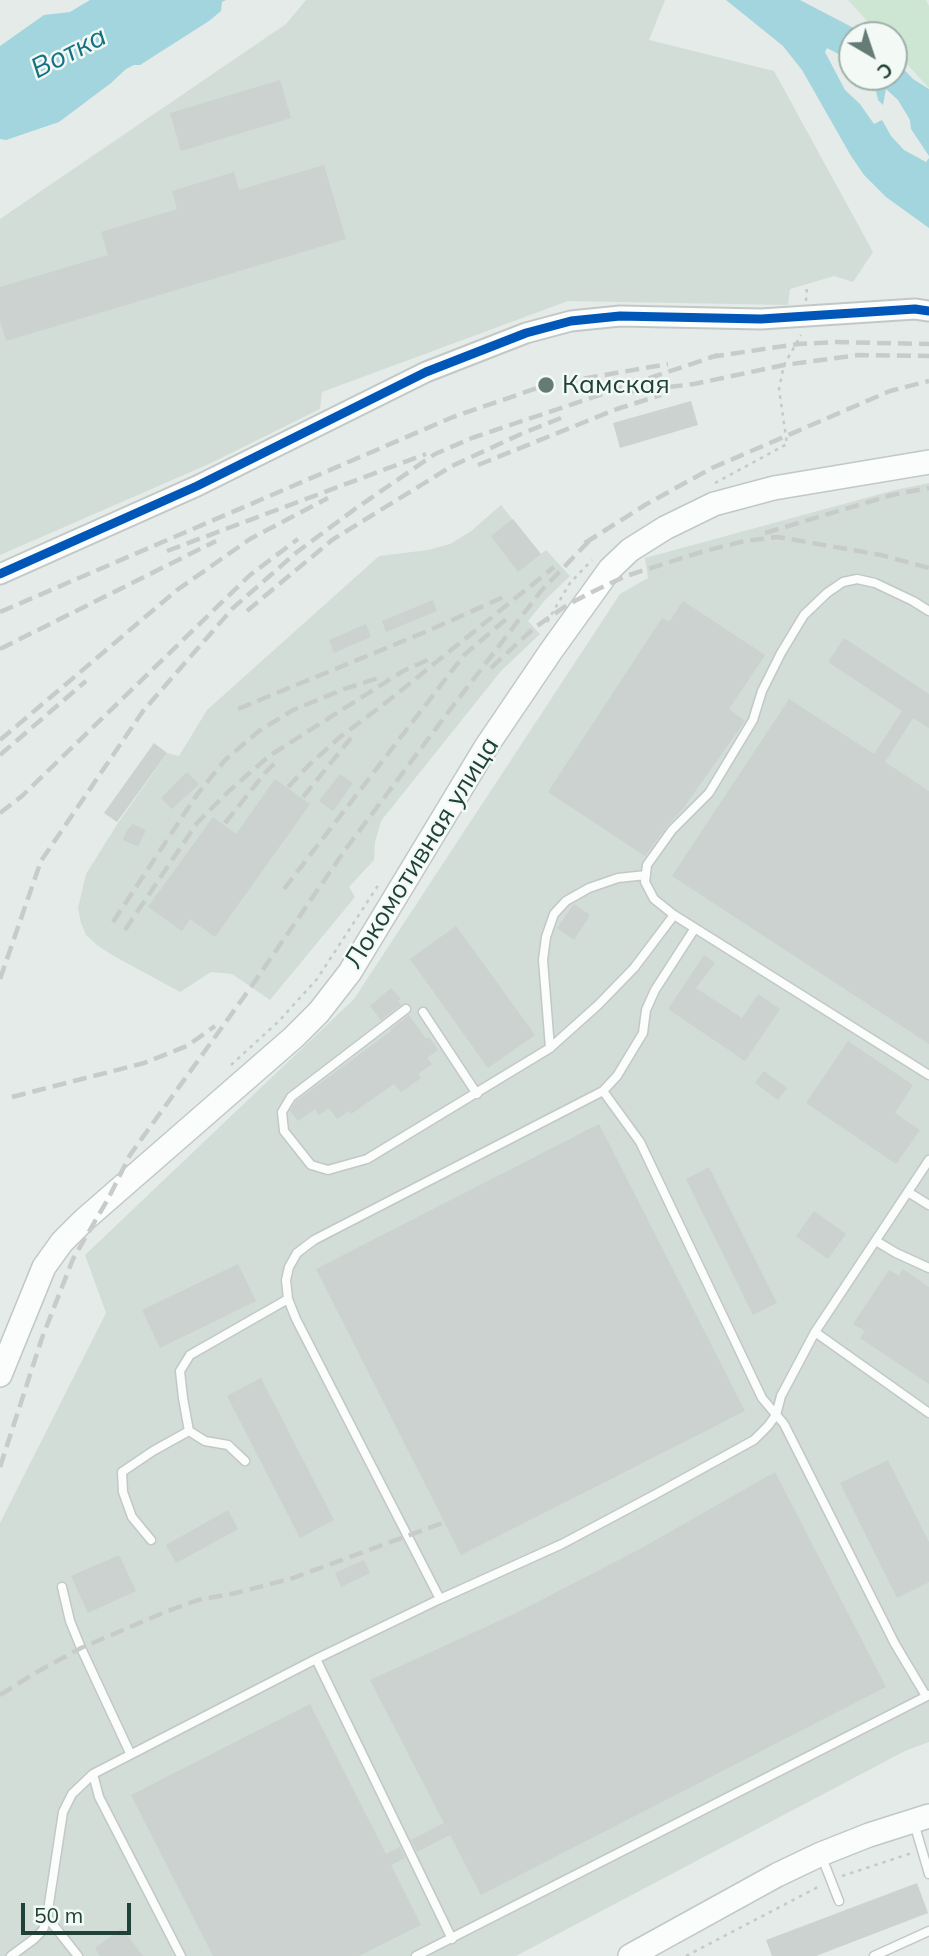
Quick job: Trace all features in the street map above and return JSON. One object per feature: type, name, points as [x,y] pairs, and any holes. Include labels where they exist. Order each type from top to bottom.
[{"type":"main road","name":"Локомотивная улица","points":[[0,1376],[44,1267],[62,1242],[294,1037],[319,1012],[351,972],[486,747],[610,569],[631,550],[665,528],[714,505],[774,488],[929,462]]},
{"type":"main road","points":[[630,1956],[777,1875],[821,1854],[921,1818]]},
{"type":"street","points":[[0,574],[197,486],[426,372],[526,333],[571,321],[620,316],[761,319],[915,309],[929,311]]},
{"type":"lane","points":[[929,611],[876,583],[858,579],[843,582],[827,593],[804,615],[781,653],[762,691],[753,720],[709,793],[656,850],[647,865],[645,882],[654,899],[674,915],[929,1075]]},
{"type":"lane","points":[[550,1048],[543,960],[546,936],[554,914],[566,901],[589,888],[618,878],[646,875]]},
{"type":"lane","points":[[406,1009],[291,1097],[282,1112],[284,1131],[311,1166],[328,1170],[368,1158],[550,1048],[634,968],[674,915]]},
{"type":"lane","points":[[440,1599],[296,1319],[288,1299],[286,1280],[289,1267],[297,1254],[314,1240],[603,1091],[617,1076],[643,1033],[646,1010],[655,990],[695,928]]},
{"type":"lane","points":[[423,1012],[477,1094]]},
{"type":"lane","points":[[416,1956],[928,1696],[895,1644],[784,1424],[762,1398],[640,1142],[603,1091]]},
{"type":"lane","points":[[11,1956],[43,1930],[63,1812],[72,1794],[93,1774],[316,1659],[562,1544],[754,1440],[776,1415],[781,1396],[816,1332],[929,1160]]},
{"type":"lane","points":[[908,1192],[929,1205]]},
{"type":"lane","points":[[876,1241],[929,1268]]},
{"type":"lane","points":[[189,1432],[180,1371],[190,1355],[288,1299]]},
{"type":"lane","points":[[816,1332],[929,1413]]},
{"type":"lane","points":[[189,1432],[205,1441],[228,1445],[245,1461]]},
{"type":"lane","points":[[150,1540],[132,1517],[123,1492],[122,1472],[153,1451],[189,1432]]},
{"type":"lane","points":[[62,1587],[70,1621],[130,1754]]},
{"type":"lane","points":[[316,1659],[452,1939]]},
{"type":"lane","points":[[93,1774],[99,1797],[181,1956]]},
{"type":"lane","points":[[921,1818],[922,1850],[929,1874]]},
{"type":"lane","points":[[821,1854],[839,1901]]},
{"type":"lane","points":[[47,1917],[78,1956]]},
{"type":"lane","points":[[874,1956],[929,1931]]},
{"type":"path","points":[[708,486],[787,444],[779,389],[784,365],[798,344],[804,327],[807,286]]},
{"type":"path","points":[[545,626],[570,583],[591,560]]},
{"type":"path","points":[[230,1066],[279,1021],[317,979],[384,877]]},
{"type":"path","points":[[686,1956],[830,1880],[922,1850]]},
{"type":"shaded area","points":[[306,0],[665,0],[649,40],[774,71],[873,252],[853,282],[834,276],[790,289],[788,305],[568,301],[322,392],[320,409],[209,464],[0,555],[0,219],[286,24]]},
{"type":"shaded area","points":[[929,483],[929,1742],[905,1751],[516,1956],[0,1956],[0,1523],[106,1313],[85,1255],[354,999],[620,594],[648,578],[645,558]]},
{"type":"shaded area","points":[[501,505],[541,554],[546,550],[570,576],[528,621],[540,634],[501,671],[381,821],[375,842],[374,860],[349,887],[355,897],[270,1000],[232,974],[211,972],[180,992],[112,955],[86,935],[78,908],[86,874],[167,753],[179,756],[207,710],[379,556],[428,550],[450,544],[470,532]]},
{"type":"green space","points":[[848,0],[926,0],[929,6],[929,88],[908,65],[908,21],[867,21]]},
{"type":"water","name":"Вотка","points":[[90,0],[226,0],[222,2],[221,11],[209,21],[140,65],[126,69],[59,122],[6,140],[0,139],[0,46],[44,15],[70,12]]},
{"type":"water","points":[[726,0],[800,0],[840,21],[838,21],[838,54],[827,48],[825,52],[838,77],[838,91],[846,91],[860,104],[874,124],[882,120],[891,136],[904,150],[926,162],[929,158],[929,228],[886,197],[864,175],[802,70],[783,46]]},
{"type":"water","points":[[908,74],[929,89],[929,156],[911,129],[910,120],[898,100],[888,91],[908,91]]},
{"type":"water","points":[[876,91],[886,91],[883,105],[878,100]]},
{"type":"building","points":[[280,80],[291,118],[181,151],[170,113]]},
{"type":"building","points":[[324,165],[346,239],[6,341],[0,321],[0,287],[108,255],[101,232],[177,209],[172,191],[234,172],[239,190]]},
{"type":"building","points":[[691,401],[698,425],[620,448],[613,423]]},
{"type":"building","points":[[513,519],[541,554],[518,572],[491,536]]},
{"type":"building","points":[[433,600],[437,611],[386,632],[382,621]]},
{"type":"building","points":[[683,601],[765,655],[729,709],[745,721],[682,810],[645,856],[548,792],[662,618],[669,622]]},
{"type":"building","points":[[366,624],[371,637],[334,653],[329,640]]},
{"type":"building","points":[[844,638],[929,694],[929,728],[913,718],[885,762],[929,791],[929,1044],[672,876],[789,699],[874,754],[902,711],[828,662]]},
{"type":"building","points":[[154,743],[167,753],[117,822],[104,813]]},
{"type":"building","points":[[187,772],[199,784],[172,809],[161,798]]},
{"type":"building","points":[[340,774],[353,783],[333,811],[319,801]]},
{"type":"building","points":[[275,779],[310,804],[215,937],[190,919],[182,931],[148,907],[213,817],[236,834]]},
{"type":"building","points":[[133,824],[146,830],[138,847],[123,840]]},
{"type":"building","points":[[574,904],[590,915],[574,940],[557,928]]},
{"type":"building","points":[[456,926],[535,1035],[488,1068],[410,959]]},
{"type":"building","points":[[704,955],[715,963],[696,988],[742,1018],[758,994],[780,1009],[745,1061],[668,1009]]},
{"type":"building","points":[[391,988],[401,999],[398,1001],[401,1005],[381,1020],[370,1006]]},
{"type":"building","points":[[409,1015],[426,1039],[429,1037],[438,1050],[427,1058],[432,1064],[418,1074],[421,1078],[401,1092],[394,1084],[351,1114],[349,1111],[337,1119],[329,1108],[319,1115],[315,1109],[298,1121],[290,1111],[296,1101]]},
{"type":"building","points":[[848,1041],[913,1085],[895,1113],[920,1130],[896,1164],[806,1103]]},
{"type":"building","points":[[764,1071],[787,1088],[778,1100],[755,1083]]},
{"type":"building","points":[[599,1124],[745,1411],[461,1555],[316,1269]]},
{"type":"building","points":[[709,1167],[777,1303],[753,1315],[686,1179]]},
{"type":"building","points":[[814,1211],[846,1234],[828,1259],[796,1236]]},
{"type":"building","points":[[238,1264],[256,1301],[160,1348],[142,1310]]},
{"type":"building","points":[[903,1269],[929,1287],[929,1384],[860,1338],[865,1331],[853,1324],[889,1270],[899,1276]]},
{"type":"building","points":[[261,1378],[334,1520],[300,1538],[227,1396]]},
{"type":"building","points":[[888,1460],[929,1542],[929,1582],[897,1598],[840,1483]]},
{"type":"building","points":[[775,1472],[886,1687],[481,1895],[450,1835],[417,1852],[411,1840],[444,1823],[370,1680],[516,1613],[640,1549]]},
{"type":"building","points":[[228,1510],[238,1529],[176,1563],[166,1545]]},
{"type":"building","points":[[119,1555],[136,1591],[88,1613],[71,1576]]},
{"type":"building","points":[[364,1560],[370,1573],[341,1587],[335,1573]]},
{"type":"building","points":[[310,1704],[386,1854],[400,1847],[405,1858],[391,1865],[421,1925],[359,1956],[213,1956],[131,1795]]},
{"type":"building","points":[[917,1883],[928,1913],[816,1956],[772,1956],[766,1940]]},
{"type":"building","points":[[122,1928],[143,1956],[100,1956],[95,1948]]},
{"type":"railway","points":[[710,357],[798,344],[929,344]]},
{"type":"railway","points":[[0,979],[41,861],[143,711],[233,608],[297,552],[435,454],[472,438],[718,355]]},
{"type":"railway","points":[[627,392],[694,384],[784,365],[859,355],[929,356]]},
{"type":"railway","points":[[0,612],[453,417],[546,385],[668,364]]},
{"type":"railway","points":[[585,543],[645,505],[712,468],[890,391],[929,381]]},
{"type":"railway","points":[[478,465],[617,409],[661,395]]},
{"type":"railway","points":[[247,611],[332,540],[452,466],[561,418]]},
{"type":"railway","points":[[167,551],[426,454]]},
{"type":"railway","points":[[765,533],[892,495],[929,488]]},
{"type":"railway","points":[[0,740],[177,590],[250,539],[328,498]]},
{"type":"railway","points":[[491,668],[534,628],[567,605],[592,592],[626,576],[745,541],[778,537],[881,555],[929,568]]},
{"type":"railway","points":[[0,813],[22,796],[250,575],[298,539]]},
{"type":"railway","points":[[0,1467],[42,1338],[73,1259],[130,1155],[251,987],[345,850],[443,719],[541,591],[591,539]]},
{"type":"railway","points":[[0,649],[216,541]]},
{"type":"railway","points":[[288,787],[340,737],[554,567]]},
{"type":"railway","points":[[238,709],[508,595]]},
{"type":"railway","points":[[284,889],[464,655],[511,615]]},
{"type":"railway","points":[[125,930],[197,823],[229,791],[269,756],[403,671],[430,659]]},
{"type":"railway","points":[[113,922],[196,796],[225,760],[259,731],[293,710],[382,677]]},
{"type":"railway","points":[[0,755],[86,681]]},
{"type":"railway","points":[[303,797],[351,738]]},
{"type":"railway","points":[[225,823],[276,762]]},
{"type":"railway","points":[[12,1097],[144,1063],[187,1046],[215,1026]]},
{"type":"railway","points":[[0,1695],[81,1648],[165,1612],[198,1600],[293,1578],[445,1522]]},
{"type":"cycle path","points":[[0,574],[197,486],[426,372],[526,333],[571,321],[620,316],[761,319],[915,309],[929,311]]},
{"type":"place","name":"Камская","points":[[546,385]]}]
